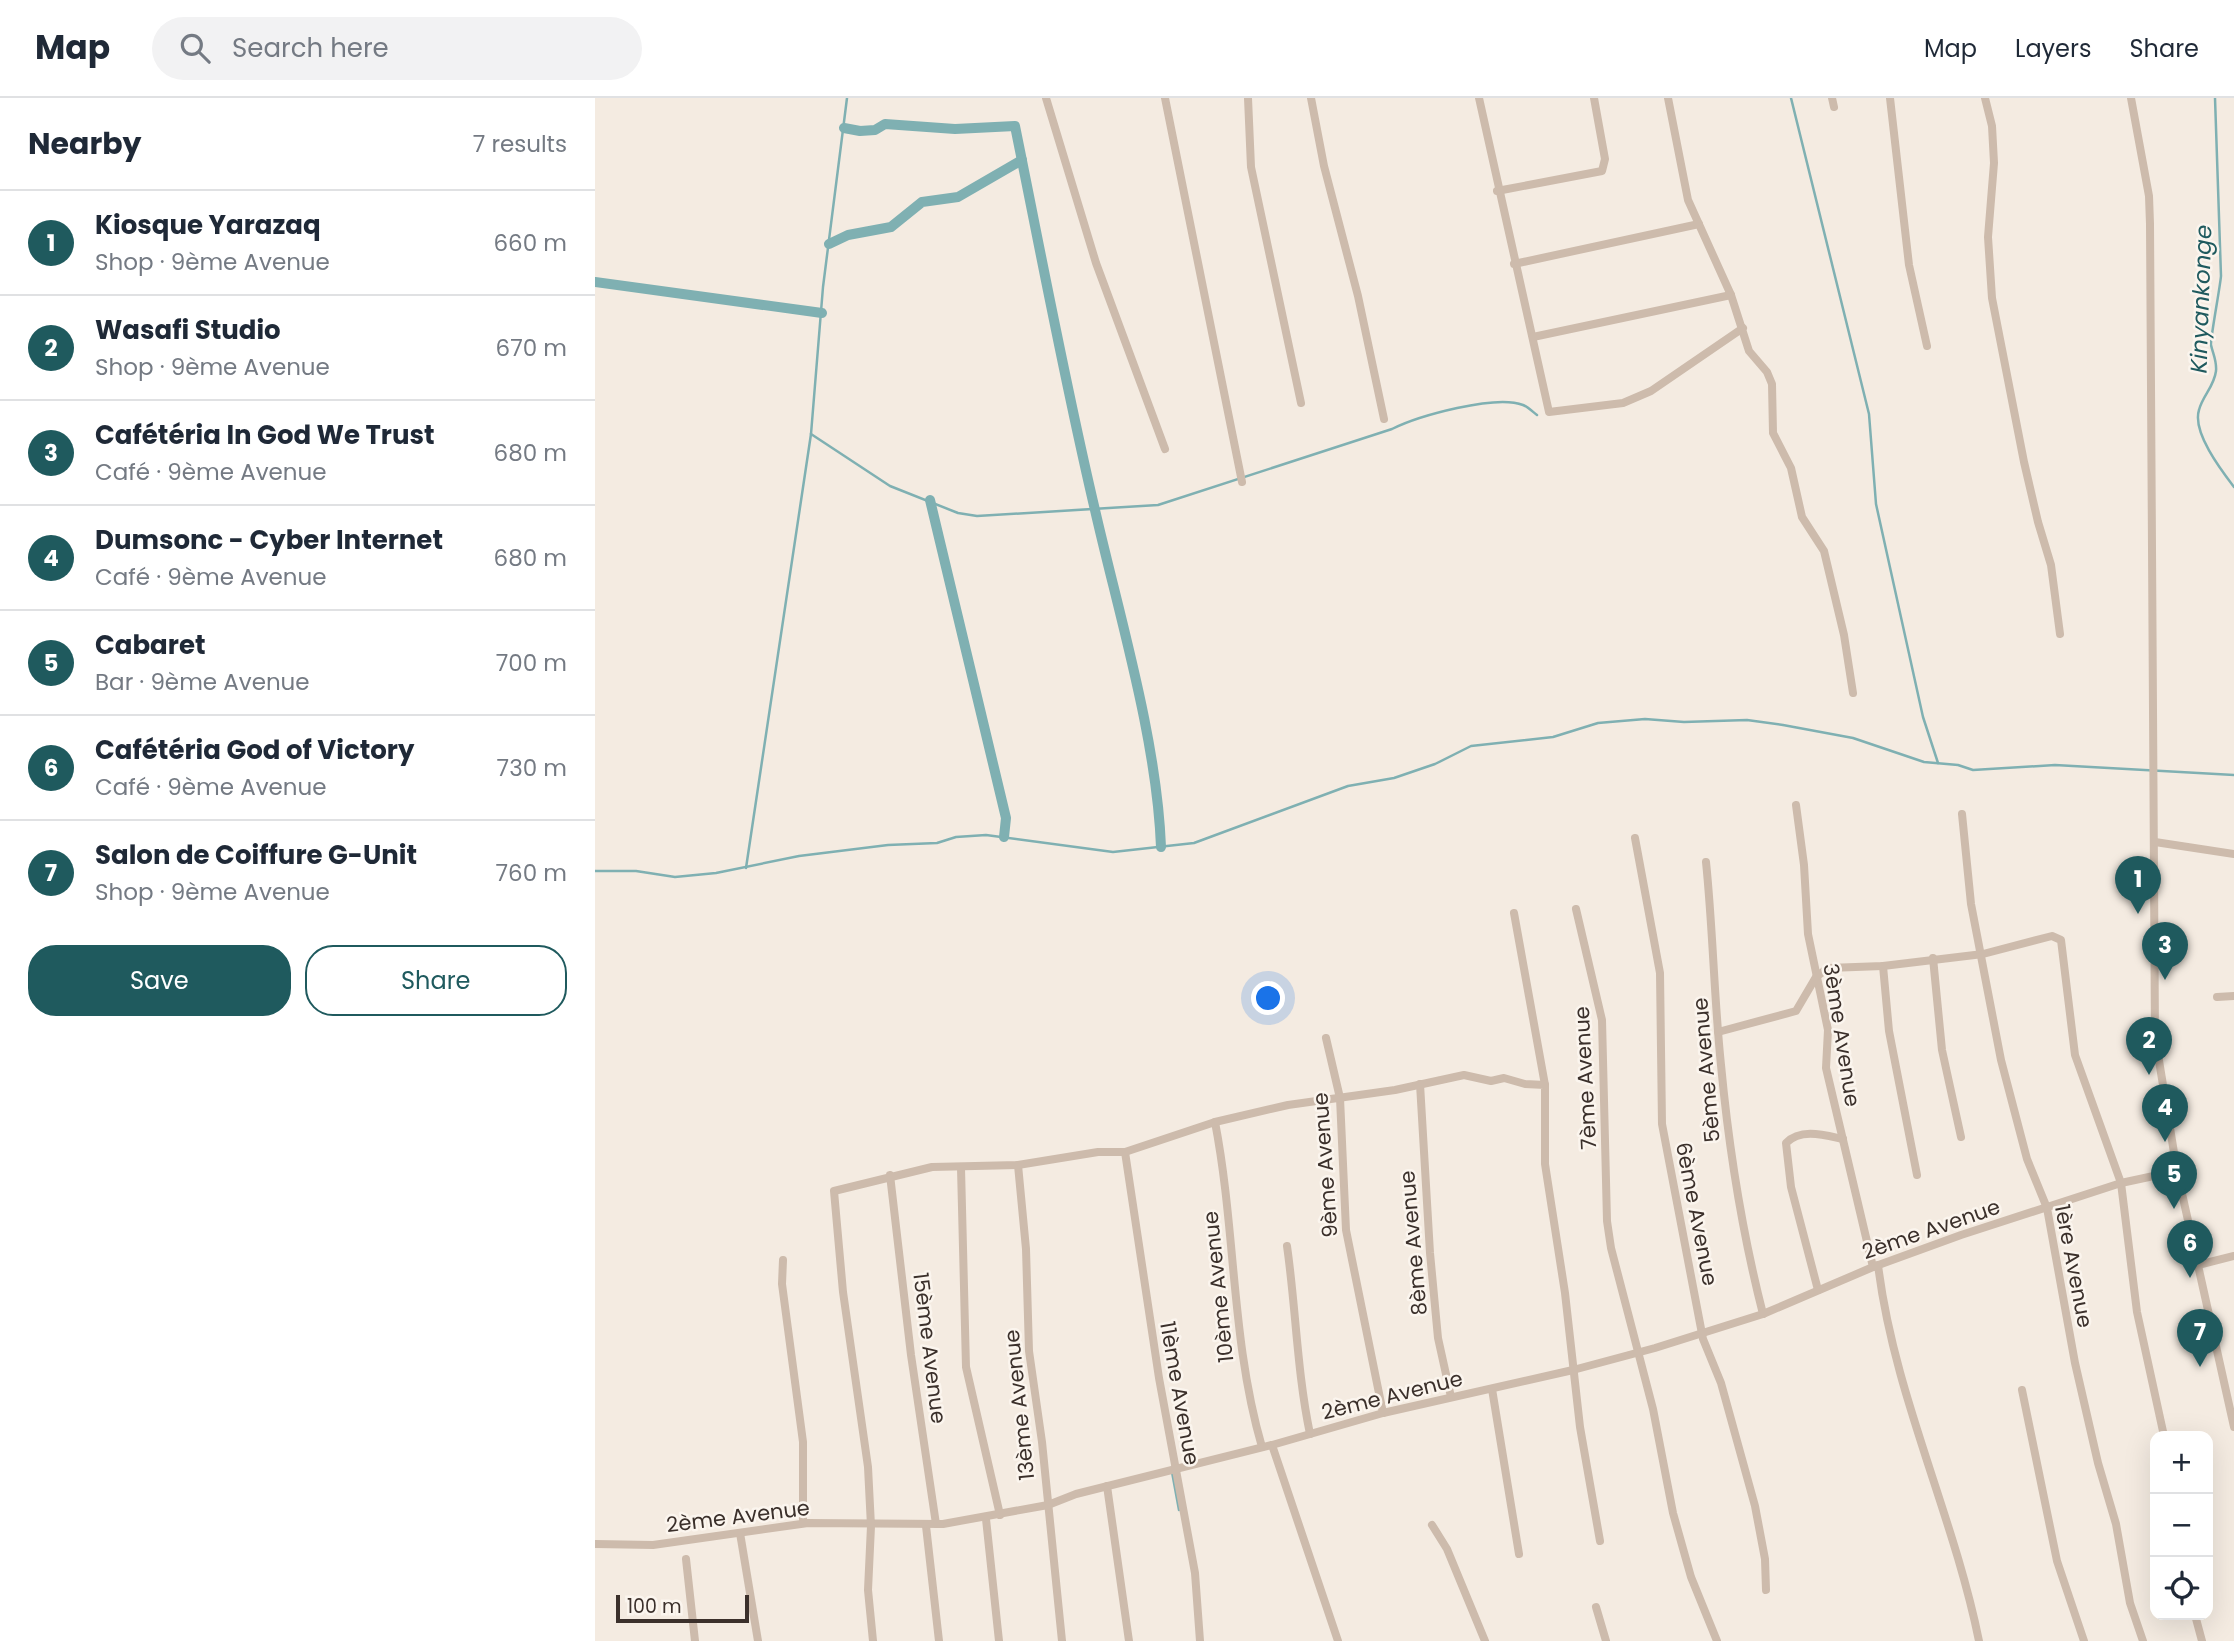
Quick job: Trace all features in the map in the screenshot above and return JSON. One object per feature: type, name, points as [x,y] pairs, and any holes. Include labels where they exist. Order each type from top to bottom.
[{"type":"street","points":[[1046,98],[1092,251],[1165,449]]},
{"type":"street","points":[[1165,98],[1242,479]]},
{"type":"street","points":[[1248,98],[1251,167],[1301,403]]},
{"type":"street","points":[[1311,98],[1322,156],[1358,296],[1384,419]]},
{"type":"street","points":[[1479,98],[1497,191],[1549,412],[1605,407],[1651,391],[1743,328]]},
{"type":"street","points":[[1497,191],[1602,171],[1605,159],[1594,98]]},
{"type":"street","points":[[1668,98],[1681,174],[1699,224],[1731,295],[1749,351],[1767,372],[1772,384],[1773,433],[1791,468],[1802,516],[1824,551],[1844,635],[1853,693]]},
{"type":"street","points":[[1890,98],[1909,265],[1927,346]]},
{"type":"street","points":[[1985,98],[1992,126],[1994,163],[1988,237],[1992,298],[2027,474],[2051,565],[2060,634]]},
{"type":"street","points":[[2131,98],[2149,197],[2150,223],[2155,1036],[2177,1171],[2234,1427]]},
{"type":"street","points":[[1514,264],[1699,224]]},
{"type":"street","points":[[1533,337],[1731,295]]},
{"type":"street","name":"3ème Avenue","points":[[1795,805],[1804,864],[1808,934],[1829,1038],[1826,1069],[1876,1266],[1891,1346],[1966,1583],[1979,1641]]},
{"type":"street","name":"1ère Avenue","points":[[1962,814],[1966,873],[2008,1094],[2027,1158],[2047,1208],[2072,1350],[2098,1463],[2116,1524],[2130,1603],[2143,1641]]},
{"type":"street","name":"6ème Avenue","points":[[1635,838],[1660,973],[1660,1114],[1702,1334],[1721,1383],[1753,1497],[1765,1559],[1766,1590]]},
{"type":"street","points":[[2155,842],[2234,854]]},
{"type":"street","name":"5ème Avenue","points":[[1706,862],[1718,1032],[1734,1180],[1763,1314]]},
{"type":"street","name":"7ème Avenue","points":[[1576,909],[1602,1020],[1607,1221],[1611,1248],[1638,1353]]},
{"type":"street","points":[[1514,913],[1545,1085],[1544,1156],[1565,1293],[1573,1370],[1600,1541]]},
{"type":"street","points":[[1718,1032],[1796,1011],[1816,977],[1828,968],[1883,966],[1983,954],[2052,936],[2061,940],[2075,1055],[2121,1183],[2137,1312],[2163,1431]]},
{"type":"street","points":[[1933,958],[1938,1027],[1961,1137]]},
{"type":"street","points":[[1883,966],[1889,1031],[1916,1175]]},
{"type":"street","points":[[2217,997],[2234,996]]},
{"type":"street","name":"9ème Avenue","points":[[1326,1038],[1340,1098],[1343,1210],[1383,1412]]},
{"type":"street","points":[[873,1641],[868,1590],[871,1526],[865,1443],[849,1346],[834,1194],[837,1189],[932,1167],[1018,1165],[1098,1152],[1125,1152],[1215,1122],[1308,1101],[1340,1098],[1464,1075],[1491,1081],[1504,1078],[1525,1084],[1545,1085]]},
{"type":"street","name":"8ème Avenue","points":[[1420,1084],[1438,1338],[1451,1397]]},
{"type":"street","name":"10ème Avenue","points":[[1215,1122],[1232,1245],[1238,1339],[1262,1447]]},
{"type":"street","points":[[1818,1290],[1791,1187],[1786,1143],[1792,1137],[1817,1133],[1843,1139]]},
{"type":"street","name":"11ème Avenue","points":[[1125,1152],[1159,1378],[1195,1573],[1200,1641]]},
{"type":"street","name":"13ème Avenue","points":[[1018,1165],[1026,1249],[1029,1350],[1062,1641]]},
{"type":"street","points":[[961,1168],[966,1367],[1000,1515]]},
{"type":"street","name":"2ème Avenue","points":[[595,1544],[653,1545],[803,1523],[926,1526],[986,1518],[1048,1505],[1107,1486],[1272,1445],[1383,1412],[1492,1389],[1638,1353],[1763,1314],[1876,1266],[2121,1183],[2177,1171]]},
{"type":"street","name":"15ème Avenue","points":[[890,1175],[911,1355],[936,1524]]},
{"type":"street","points":[[1287,1246],[1296,1306],[1301,1393],[1310,1434]]},
{"type":"street","points":[[2198,1265],[2234,1256]]},
{"type":"street","points":[[783,1260],[782,1284],[804,1457],[803,1523]]},
{"type":"street","points":[[1638,1353],[1665,1461],[1673,1513],[1692,1577],[1717,1641]]},
{"type":"street","points":[[1492,1389],[1519,1554]]},
{"type":"street","points":[[2022,1390],[2057,1561],[2084,1641]]},
{"type":"street","points":[[1272,1445],[1338,1641]]},
{"type":"street","points":[[1107,1486],[1129,1641]]},
{"type":"street","points":[[986,1518],[999,1641]]},
{"type":"street","points":[[1432,1525],[1447,1549],[1485,1641]]},
{"type":"street","points":[[926,1526],[939,1641]]},
{"type":"street","points":[[740,1533],[758,1641]]},
{"type":"street","points":[[686,1559],[695,1641]]},
{"type":"street","points":[[1595,1607],[1606,1641]]},
{"type":"street","points":[[2196,1620],[2202,1641]]},
{"type":"waterway","points":[[746,868],[811,434],[823,287],[847,98]]},
{"type":"waterway","points":[[1791,98],[1869,414],[1876,504],[1923,717],[1938,763]]},
{"type":"waterway","name":"Kinyankonge","points":[[2215,98],[2221,276],[2211,341],[2216,371],[2199,410],[2198,419],[2209,450],[2234,487]]},
{"type":"waterway","points":[[844,128],[875,130],[885,124],[955,129],[1015,126],[1073,414],[1145,721],[1158,806],[1161,847]]},
{"type":"waterway","points":[[829,244],[848,235],[891,227],[922,202],[958,197],[1022,160]]},
{"type":"waterway","points":[[595,282],[822,313]]},
{"type":"waterway","points":[[811,434],[890,486],[958,513],[977,516],[1158,505],[1420,418],[1477,404],[1511,402],[1525,406],[1537,415]]},
{"type":"waterway","points":[[930,500],[1006,818],[1004,837]]},
{"type":"waterway","points":[[595,871],[636,871],[675,877],[716,873],[799,856],[888,845],[937,843],[956,837],[986,835],[1113,852],[1194,843],[1348,786],[1394,778],[1435,764],[1471,746],[1553,737],[1598,723],[1645,719],[1684,722],[1747,720],[1783,725],[1853,738],[1924,762],[1958,765],[1973,770],[2055,765],[2234,775]]},
{"type":"waterway","points":[[1172,1472],[1179,1510]]},
{"type":"place","name":"Kiosque Yarazaq","points":[[2138,914]]},
{"type":"place","name":"Cafétéria In God We Trust","points":[[2165,980]]},
{"type":"place","name":"Wasafi Studio","points":[[2149,1075]]},
{"type":"place","name":"Dumsonc - Cyber Internet","points":[[2165,1142]]},
{"type":"place","name":"Cabaret","points":[[2174,1209]]},
{"type":"place","name":"Cafétéria God of Victory","points":[[2190,1278]]},
{"type":"place","name":"Salon de Coiffure G-Unit","points":[[2200,1367]]}]
